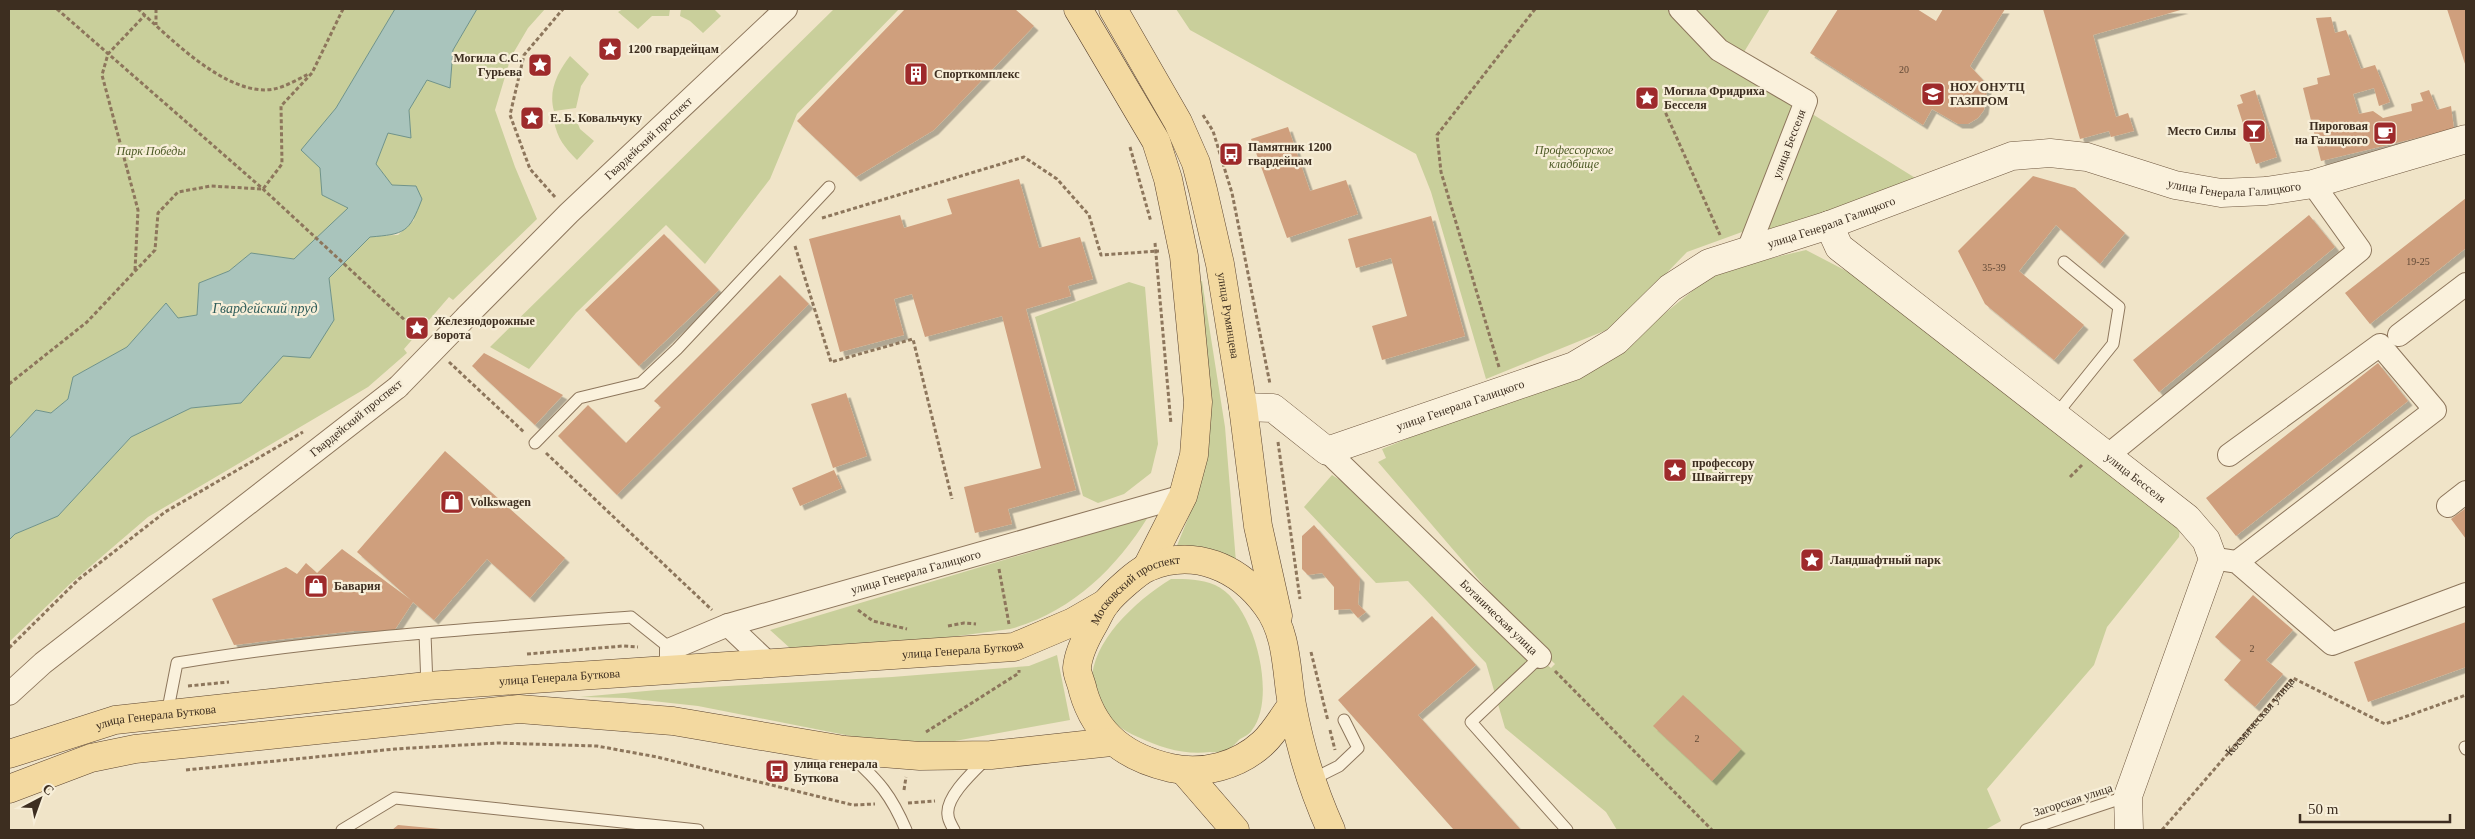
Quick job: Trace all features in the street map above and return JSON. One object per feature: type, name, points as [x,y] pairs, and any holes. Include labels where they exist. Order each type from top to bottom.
[{"type":"main road","points":[[1078,9],[1156,141],[1168,179],[1184,256],[1198,402],[1194,455],[1183,496],[1147,567]]},
{"type":"main road","name":"улица Румянцева","points":[[1113,9],[1178,122],[1196,163],[1220,264],[1243,407],[1258,526],[1296,642]]},
{"type":"main road","name":"Московский проспект","points":[[1292,705],[1263,743],[1240,758],[1212,770],[1184,771],[1146,762],[1111,742],[1087,703],[1077,669],[1086,640],[1106,603],[1147,567],[1185,558],[1220,566],[1244,579],[1296,642],[1292,705],[1311,780],[1331,830]]},
{"type":"main road","name":"улица Генерала Буткова","points":[[9,754],[115,720],[671,659],[769,664],[1014,647],[1073,622],[1106,603]]},
{"type":"main road","points":[[9,789],[91,758],[135,749],[519,709],[673,721],[844,750],[908,755],[991,755],[1111,742]]},
{"type":"main road","points":[[1184,771],[1235,830]]},
{"type":"street","name":"Гвардейский проспект","points":[[9,694],[43,663],[398,387],[569,213],[786,9]]},
{"type":"street","name":"улица Бесселя","points":[[1689,11],[1719,50],[1806,102],[1740,252]]},
{"type":"street","name":"улица Генерала Галицкого","points":[[1327,451],[1574,366],[1616,341],[1670,288],[1689,274],[1709,263],[1829,225],[2012,156],[2050,153],[2087,157],[2175,184],[2221,193],[2266,191],[2313,184],[2466,139]]},
{"type":"street","points":[[2107,456],[2360,250],[2313,184]]},
{"type":"street","name":"улица Бесселя","points":[[1829,225],[1839,247],[2187,518],[2225,561]]},
{"type":"street","points":[[2399,335],[2466,284]]},
{"type":"street","points":[[2128,830],[2128,796],[2225,561],[2435,410],[2380,345],[2230,455]]},
{"type":"street","points":[[1243,407],[1273,393],[1327,451]]},
{"type":"street","name":"Ботаническая улица","points":[[1327,451],[1540,656]]},
{"type":"street","points":[[2448,506],[2466,492]]},
{"type":"street","name":"улица Генерала Галицкого","points":[[671,659],[728,625],[1183,496]]},
{"type":"street","points":[[2225,561],[2332,644],[2466,594]]},
{"type":"street","points":[[728,625],[769,664]]},
{"type":"lane","points":[[535,443],[579,398],[641,383],[677,349],[829,187]]},
{"type":"lane","points":[[2055,416],[2113,344],[2120,307],[2064,262]]},
{"type":"lane","points":[[168,714],[178,663],[222,655],[425,634],[631,617],[671,659]]},
{"type":"lane","points":[[425,634],[426,686]]},
{"type":"lane","name":"Ботаническая улица","points":[[1540,656],[1471,722],[1568,830]]},
{"type":"lane","points":[[1311,780],[1339,766],[1358,748],[1344,720]]},
{"type":"lane","points":[[844,750],[899,803],[906,830]]},
{"type":"lane","points":[[954,830],[948,815],[952,801],[962,783],[991,755]]},
{"type":"lane","name":"Загорская улица","points":[[2026,830],[2128,796]]},
{"type":"lane","points":[[342,830],[395,798],[698,830]]},
{"type":"path","points":[[57,9],[263,189],[349,270]]},
{"type":"path","points":[[138,9],[213,73],[248,88],[273,90],[312,73]]},
{"type":"path","points":[[156,9],[156,25]]},
{"type":"path","points":[[263,189],[282,164],[281,106],[312,73],[343,9]]},
{"type":"path","points":[[563,9],[524,55],[510,115],[530,169],[569,213]]},
{"type":"path","points":[[1500,368],[1441,172],[1437,135],[1535,9]]},
{"type":"path","points":[[135,271],[138,210],[102,75],[108,54],[145,15]]},
{"type":"path","points":[[1663,107],[1723,242],[1740,252]]},
{"type":"path","points":[[1213,131],[1232,193],[1273,393],[1301,604]]},
{"type":"path","points":[[1130,146],[1152,226]]},
{"type":"path","points":[[814,220],[1024,157],[1057,179],[1089,215],[1101,255],[1156,250]]},
{"type":"path","points":[[9,384],[86,322],[155,250],[158,213],[178,192],[211,186],[263,189]]},
{"type":"path","points":[[1153,234],[1156,250],[1171,430]]},
{"type":"path","points":[[794,243],[832,362],[912,340],[952,499]]},
{"type":"path","points":[[9,648],[79,579],[165,512],[306,430]]},
{"type":"path","points":[[899,803],[910,742],[1019,673],[995,549]]},
{"type":"path","points":[[854,606],[872,621],[908,629]]},
{"type":"path","points":[[945,626],[964,623],[983,625]]},
{"type":"path","points":[[1296,642],[1339,766]]},
{"type":"path","points":[[1540,656],[1712,830]]},
{"type":"path","name":"Космическая улица","points":[[2162,830],[2293,678],[2385,724],[2466,695]]},
{"type":"path","points":[[183,770],[404,748],[497,743],[597,746],[657,757],[853,805],[952,801]]},
{"type":"green space","name":"Парк Победы","points":[[9,9],[395,9],[336,108],[302,150],[320,168],[323,195],[349,208],[294,259],[251,253],[229,271],[199,283],[197,315],[178,318],[166,304],[127,347],[73,377],[68,399],[51,413],[36,410],[9,439]]},
{"type":"green space","points":[[477,9],[545,9],[528,28],[511,57],[495,110],[515,167],[537,219],[453,300],[449,297],[404,349],[407,353],[368,387],[148,517],[71,583],[9,642],[9,540],[15,534],[58,516],[131,437],[191,408],[241,403],[283,356],[334,320],[329,278],[370,236],[398,235],[414,220],[416,186],[392,185],[376,164],[388,133],[411,137],[409,110],[427,80],[450,88],[453,50]]},
{"type":"green space","points":[[623,9],[670,9],[669,16],[652,16],[638,29],[618,12]]},
{"type":"green space","points":[[681,9],[714,9],[721,16],[703,33],[690,21],[680,16]]},
{"type":"green space","points":[[834,9],[899,9],[797,114],[770,179],[705,264],[666,225],[576,313],[529,369],[490,347]]},
{"type":"green space","name":"Профессорское кладбище","points":[[1176,9],[1770,9],[1735,67],[1795,104],[1753,228],[1687,252],[1614,327],[1486,379],[1431,192],[1416,154],[1190,30]]},
{"type":"green space","points":[[570,56],[589,74],[581,86],[576,108],[554,111],[552,96],[555,82]]},
{"type":"green space","points":[[1809,112],[1925,184],[1760,237]]},
{"type":"green space","points":[[576,119],[580,129],[594,141],[577,160],[562,142],[554,121]]},
{"type":"green space","name":"Ландшафтный парк","points":[[1806,250],[1854,275],[2180,528],[2179,537],[2107,627],[2094,665],[1987,789],[2001,821],[1985,830],[1617,830],[1606,812],[1505,728],[1486,663],[1408,581],[1376,583],[1304,507],[1332,475],[1375,502],[1475,608],[1551,668],[1555,664],[1535,645],[1378,462],[1386,458],[1382,449],[1530,389],[1622,348],[1717,271]]},
{"type":"green space","points":[[1198,280],[1202,281],[1225,427],[1236,562],[1176,548],[1198,494]]},
{"type":"green space","points":[[1129,282],[1145,287],[1158,444],[1151,473],[1124,494],[1098,503],[1083,496],[1035,317]]},
{"type":"green space","points":[[1148,517],[1121,554],[1090,586],[1052,612],[1032,622],[1010,629],[906,643],[791,649],[770,630]]},
{"type":"green space","points":[[1171,579],[1188,579],[1215,585],[1229,595],[1241,610],[1251,630],[1258,652],[1263,696],[1259,715],[1250,733],[1223,752],[1200,753],[1182,751],[1147,741],[1110,719],[1096,699],[1092,678],[1098,655],[1110,633],[1149,594]]},
{"type":"green space","points":[[1057,655],[1070,720],[955,741],[910,742],[866,739],[698,706],[625,698],[580,697],[657,690],[892,677],[1029,666]]},
{"type":"water","name":"Гвардейский пруд","points":[[395,9],[477,9],[453,50],[450,88],[427,80],[409,110],[411,138],[388,133],[376,164],[392,185],[416,186],[422,199],[409,225],[398,233],[370,237],[329,278],[334,320],[310,358],[283,356],[241,403],[191,408],[131,437],[58,516],[15,534],[9,540],[9,439],[36,410],[51,413],[68,399],[73,377],[127,347],[166,303],[178,318],[197,315],[199,283],[229,271],[251,253],[294,259],[348,208],[322,195],[320,168],[301,150],[336,108]]},
{"type":"building","name":"Спорткомплекс","points":[[905,9],[1015,9],[1034,26],[934,130],[856,177],[797,121]]},
{"type":"building","points":[[1838,9],[1917,9],[1936,21],[1943,9],[2005,9],[1970,66],[1983,80],[1987,89],[1984,110],[1978,118],[1968,124],[1958,124],[1932,109],[1923,125],[1810,53]]},
{"type":"building","points":[[2043,9],[2184,9],[2093,35],[2116,117],[2128,113],[2134,131],[2111,137],[2109,131],[2080,139]]},
{"type":"building","points":[[2447,9],[2466,9],[2466,67]]},
{"type":"building","points":[[2331,17],[2335,33],[2346,30],[2361,69],[2375,65],[2390,102],[2379,106],[2374,88],[2353,94],[2359,114],[2373,111],[2383,118],[2412,111],[2411,104],[2423,101],[2420,93],[2429,90],[2437,110],[2451,106],[2454,129],[2321,161],[2303,88],[2318,84],[2317,78],[2330,75],[2316,18]]},
{"type":"building","points":[[2255,90],[2277,157],[2256,164],[2237,105],[2243,103],[2240,95]]},
{"type":"building","points":[[1288,127],[1310,191],[1346,180],[1358,214],[1287,238],[1251,139]]},
{"type":"building","points":[[2033,176],[2075,188],[2125,233],[2100,264],[2056,225],[2019,271],[2084,325],[2054,360],[1985,304],[1958,251]]},
{"type":"building","points":[[1019,179],[1039,248],[1080,237],[1093,279],[1068,286],[1071,296],[1026,309],[1076,490],[1008,509],[1012,524],[975,533],[964,487],[1041,468],[1002,316],[925,337],[912,294],[894,299],[904,335],[840,352],[809,239],[900,215],[904,228],[952,214],[947,199]]},
{"type":"building","points":[[2466,198],[2466,248],[2370,324],[2345,293]]},
{"type":"building","points":[[2309,215],[2335,247],[2159,392],[2133,360]]},
{"type":"building","points":[[1431,216],[1465,336],[1382,360],[1372,326],[1407,316],[1391,258],[1356,268],[1348,239]]},
{"type":"building","points":[[664,234],[719,290],[639,366],[585,310]]},
{"type":"building","points":[[780,275],[809,304],[617,495],[558,436],[588,405],[626,443],[661,407],[654,401]]},
{"type":"building","points":[[484,353],[563,395],[535,425],[472,366]]},
{"type":"building","points":[[2378,363],[2408,401],[2236,536],[2206,498]]},
{"type":"building","points":[[846,393],[867,456],[833,468],[811,404]]},
{"type":"building","points":[[445,451],[565,558],[530,598],[487,559],[434,620],[413,602],[394,631],[354,631],[234,645],[212,599],[286,567],[297,574],[306,563],[317,573],[342,549],[411,600],[357,552]]},
{"type":"building","points":[[834,470],[842,488],[800,506],[792,488]]},
{"type":"building","points":[[2466,508],[2466,539],[2451,519]]},
{"type":"building","points":[[1314,525],[1360,578],[1358,604],[1366,612],[1358,618],[1350,609],[1334,610],[1334,587],[1322,573],[1308,575],[1302,569],[1302,536]]},
{"type":"building","points":[[2253,595],[2293,630],[2266,660],[2283,674],[2255,707],[2224,680],[2241,660],[2215,637]]},
{"type":"building","points":[[1432,616],[1476,665],[1418,715],[1521,830],[1454,830],[1338,700]]},
{"type":"building","points":[[2466,622],[2466,667],[2368,702],[2354,662]]},
{"type":"building","points":[[1683,695],[1741,749],[1712,781],[1653,726]]},
{"type":"building","points":[[398,825],[441,829],[441,830],[392,830]]},
{"type":"place","name":"1200 гвардейцам","points":[[610,49]]},
{"type":"place","name":"Могила С.С. Гурьева","points":[[540,65]]},
{"type":"place","name":"Спорткомплекс","points":[[916,74]]},
{"type":"place","name":"НОУ ОНУТЦ ГАЗПРОМ","points":[[1933,94]]},
{"type":"place","name":"Могила Фридриха Бесселя","points":[[1647,98]]},
{"type":"place","name":"Е. Б. Ковальчуку","points":[[532,118]]},
{"type":"place","name":"Место Силы","points":[[2254,131]]},
{"type":"place","name":"Пироговая на Галицкого","points":[[2385,133]]},
{"type":"place","name":"Памятник 1200 гвардейцам","points":[[1231,154]]},
{"type":"place","name":"Железнодорожные ворота","points":[[417,328]]},
{"type":"place","name":"профессору Швайггеру","points":[[1675,470]]},
{"type":"place","name":"Volkswagen","points":[[452,502]]},
{"type":"place","name":"Ландшафтный парк","points":[[1812,560]]},
{"type":"place","name":"Бавария","points":[[316,586]]},
{"type":"place","name":"улица генерала Буткова","points":[[777,771]]}]
